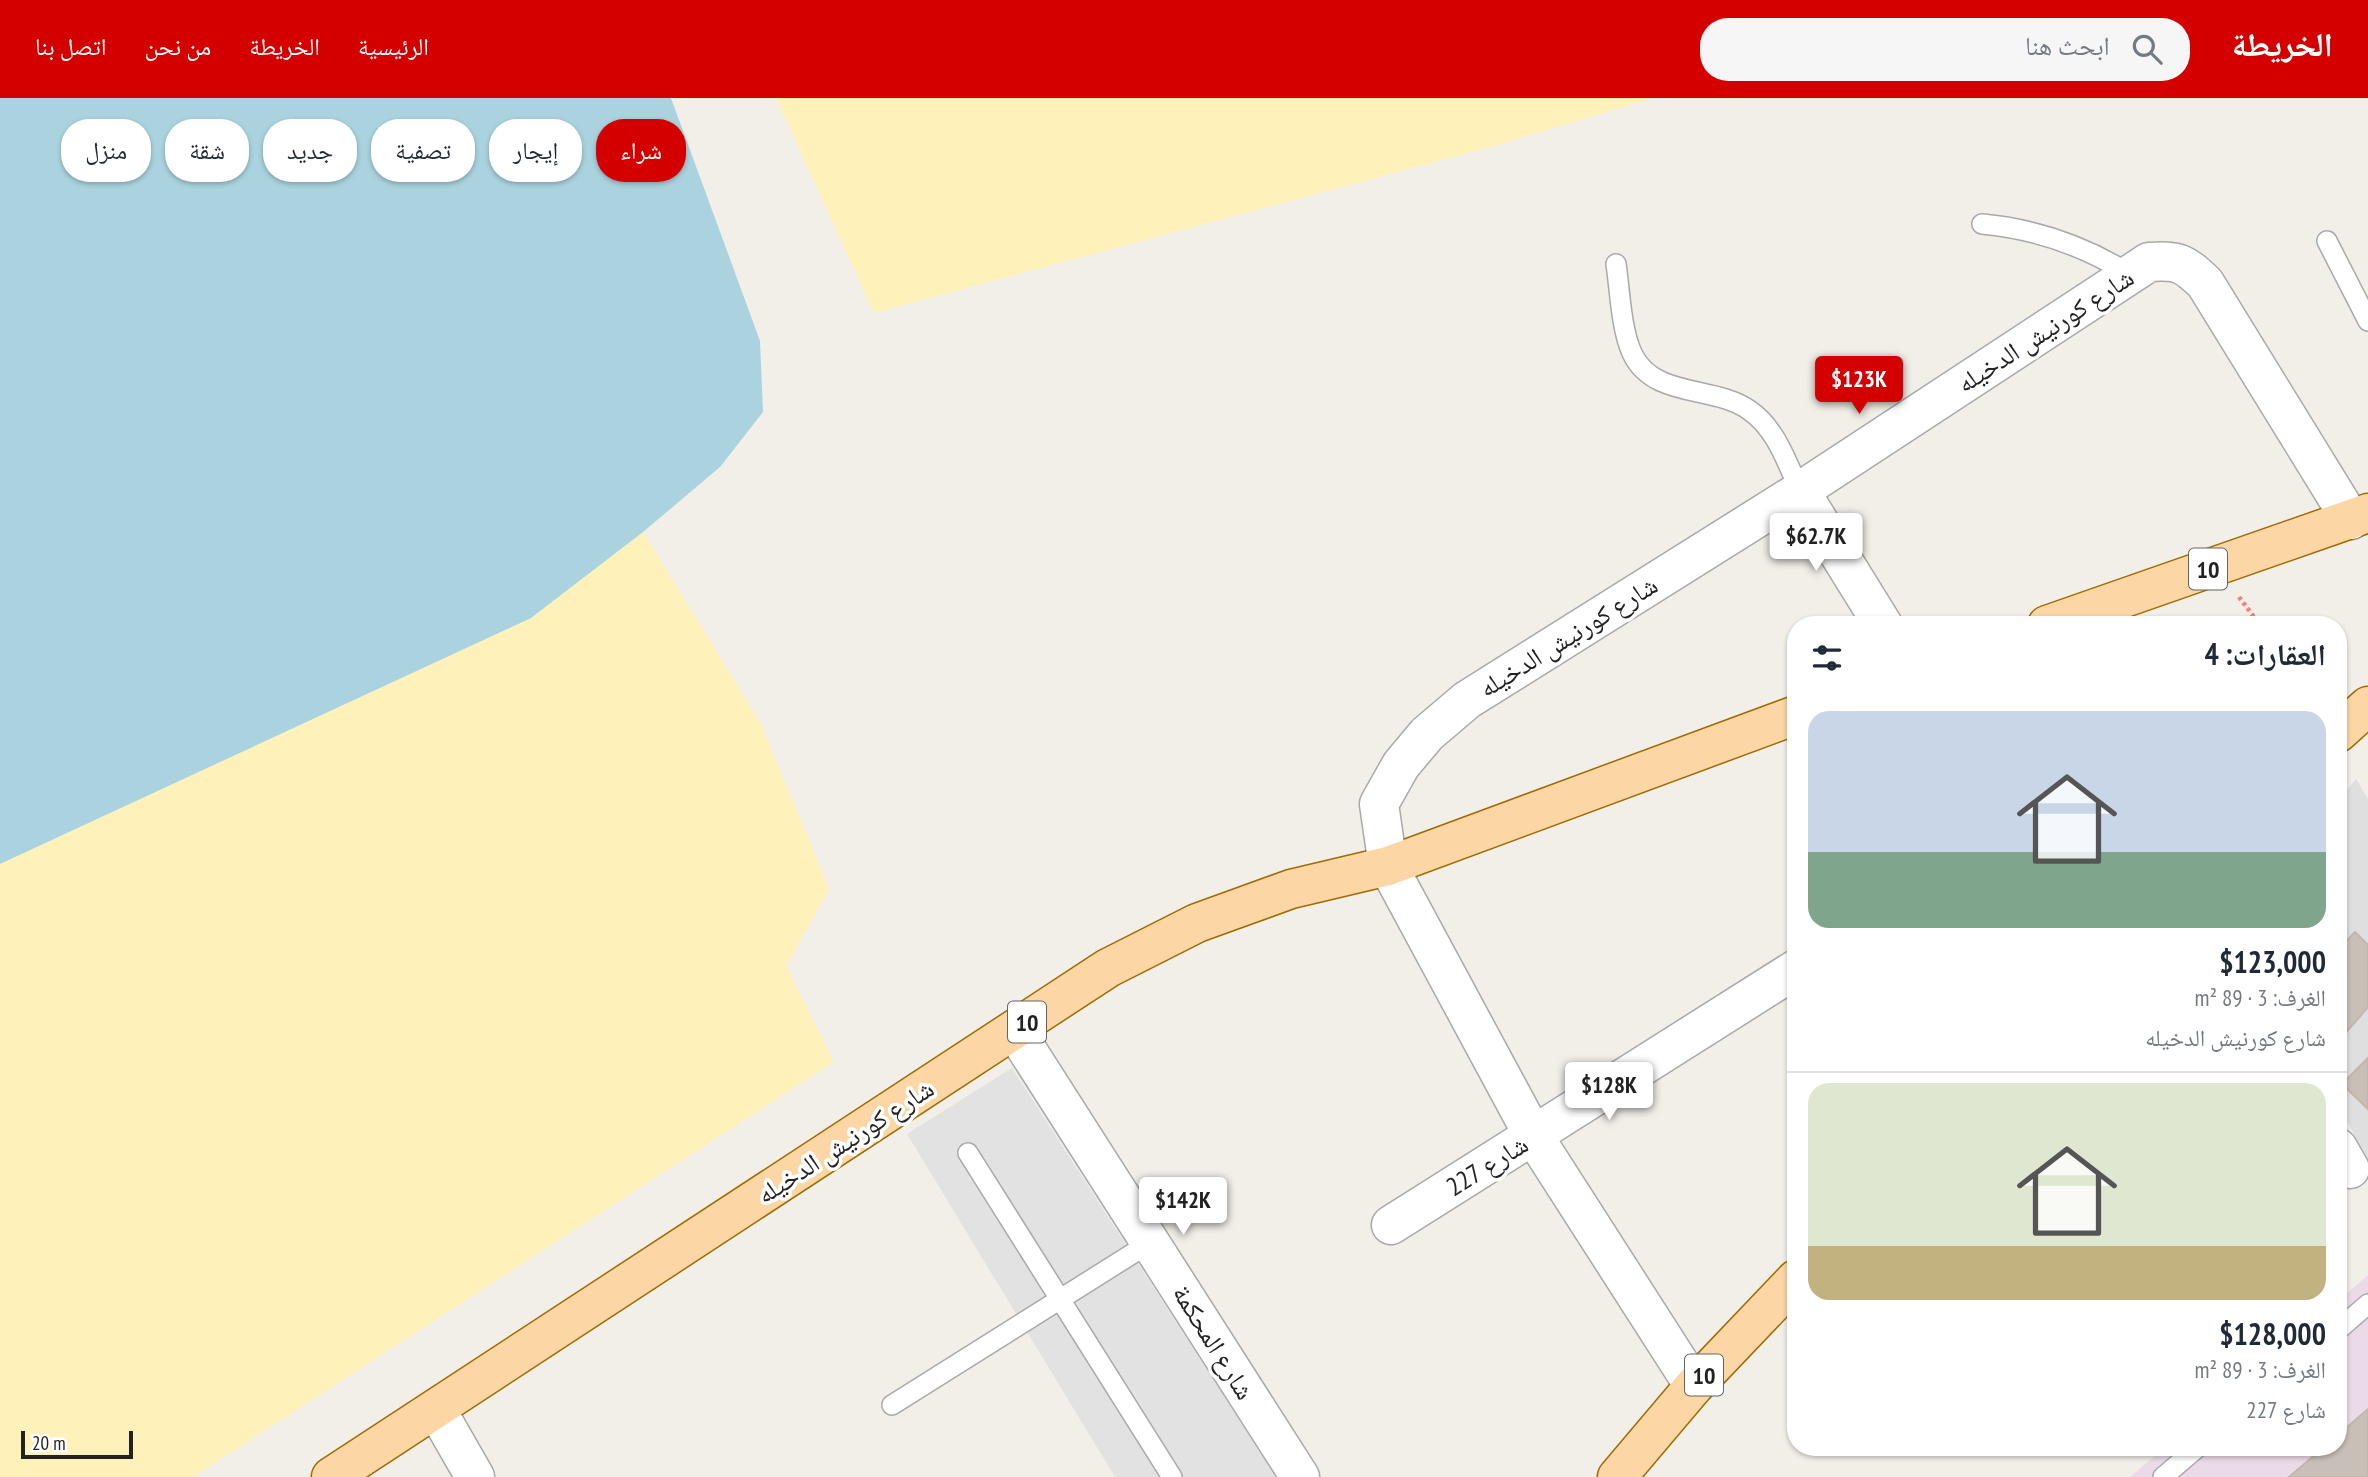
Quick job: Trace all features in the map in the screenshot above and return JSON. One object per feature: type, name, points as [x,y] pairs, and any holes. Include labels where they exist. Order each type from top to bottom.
[{"type":"main road","name":"شارع كورنيش الدخيله","points":[[2073,616],[2360,517]]},
{"type":"main road","points":[[2347,725],[2368,706]]},
{"type":"main road","name":"شارع كورنيش الدخيله","points":[[331,1477],[1108,968],[1197,923],[1291,889],[1388,866],[1787,718]]},
{"type":"main road","name":"10","points":[[1618,1477],[1694,1386],[1787,1288]]},
{"type":"street","name":"شارع كورنيش الدخيله","points":[[1388,866],[1379,804],[1401,765],[1427,734],[1466,699],[1800,491],[2149,262],[2171,261],[2186,265],[2205,283],[2360,517]]},
{"type":"street","points":[[1800,491],[1877,616]]},
{"type":"street","points":[[1388,866],[1533,1135],[1694,1386]]},
{"type":"street","name":"شارع 227","points":[[1391,1225],[1787,975]]},
{"type":"street","name":"شارع المحكمة","points":[[1015,1031],[1300,1477]]},
{"type":"street","points":[[436,1409],[475,1477]]},
{"type":"lane","points":[[1982,224],[2008,226],[2059,239],[2110,262],[2129,274]]},
{"type":"lane","points":[[2327,241],[2368,321]]},
{"type":"lane","points":[[1616,264],[1627,337],[1632,354],[1642,368],[1655,379],[1672,386],[1734,401],[1749,409],[1773,434],[1800,491]]},
{"type":"lane","points":[[968,1153],[1172,1477]]},
{"type":"lane","points":[[892,1405],[1151,1242]]},
{"type":"lane","points":[[2347,1322],[2368,1304]]},
{"type":"lane","points":[[2163,1477],[2188,1456]]},
{"type":"shaded area","points":[[2356,779],[2368,799],[2368,1159],[2347,1121],[2347,790]]},
{"type":"shaded area","points":[[1012,1068],[1276,1477],[1115,1477],[907,1134]]},
{"type":"shaded area","points":[[2368,1275],[2368,1477],[2130,1477],[2154,1456],[2347,1456],[2347,1293]]},
{"type":"sand","points":[[776,98],[1653,98],[1498,145],[874,313]]},
{"type":"sand","points":[[643,532],[761,724],[829,889],[786,966],[834,1062],[193,1477],[0,1477],[0,864],[531,618]]},
{"type":"water","points":[[0,98],[671,98],[679,119],[596,119],[596,182],[686,182],[686,139],[760,341],[763,412],[720,467],[643,532],[531,618],[0,864]]},
{"type":"building","points":[[2355,932],[2368,945],[2368,1007],[2347,1032],[2347,940]]},
{"type":"building","points":[[2368,1058],[2368,1109],[2347,1089],[2347,1079]]},
{"type":"building","points":[[2368,1409],[2368,1477],[2289,1477],[2314,1456],[2347,1456],[2347,1427]]}]
